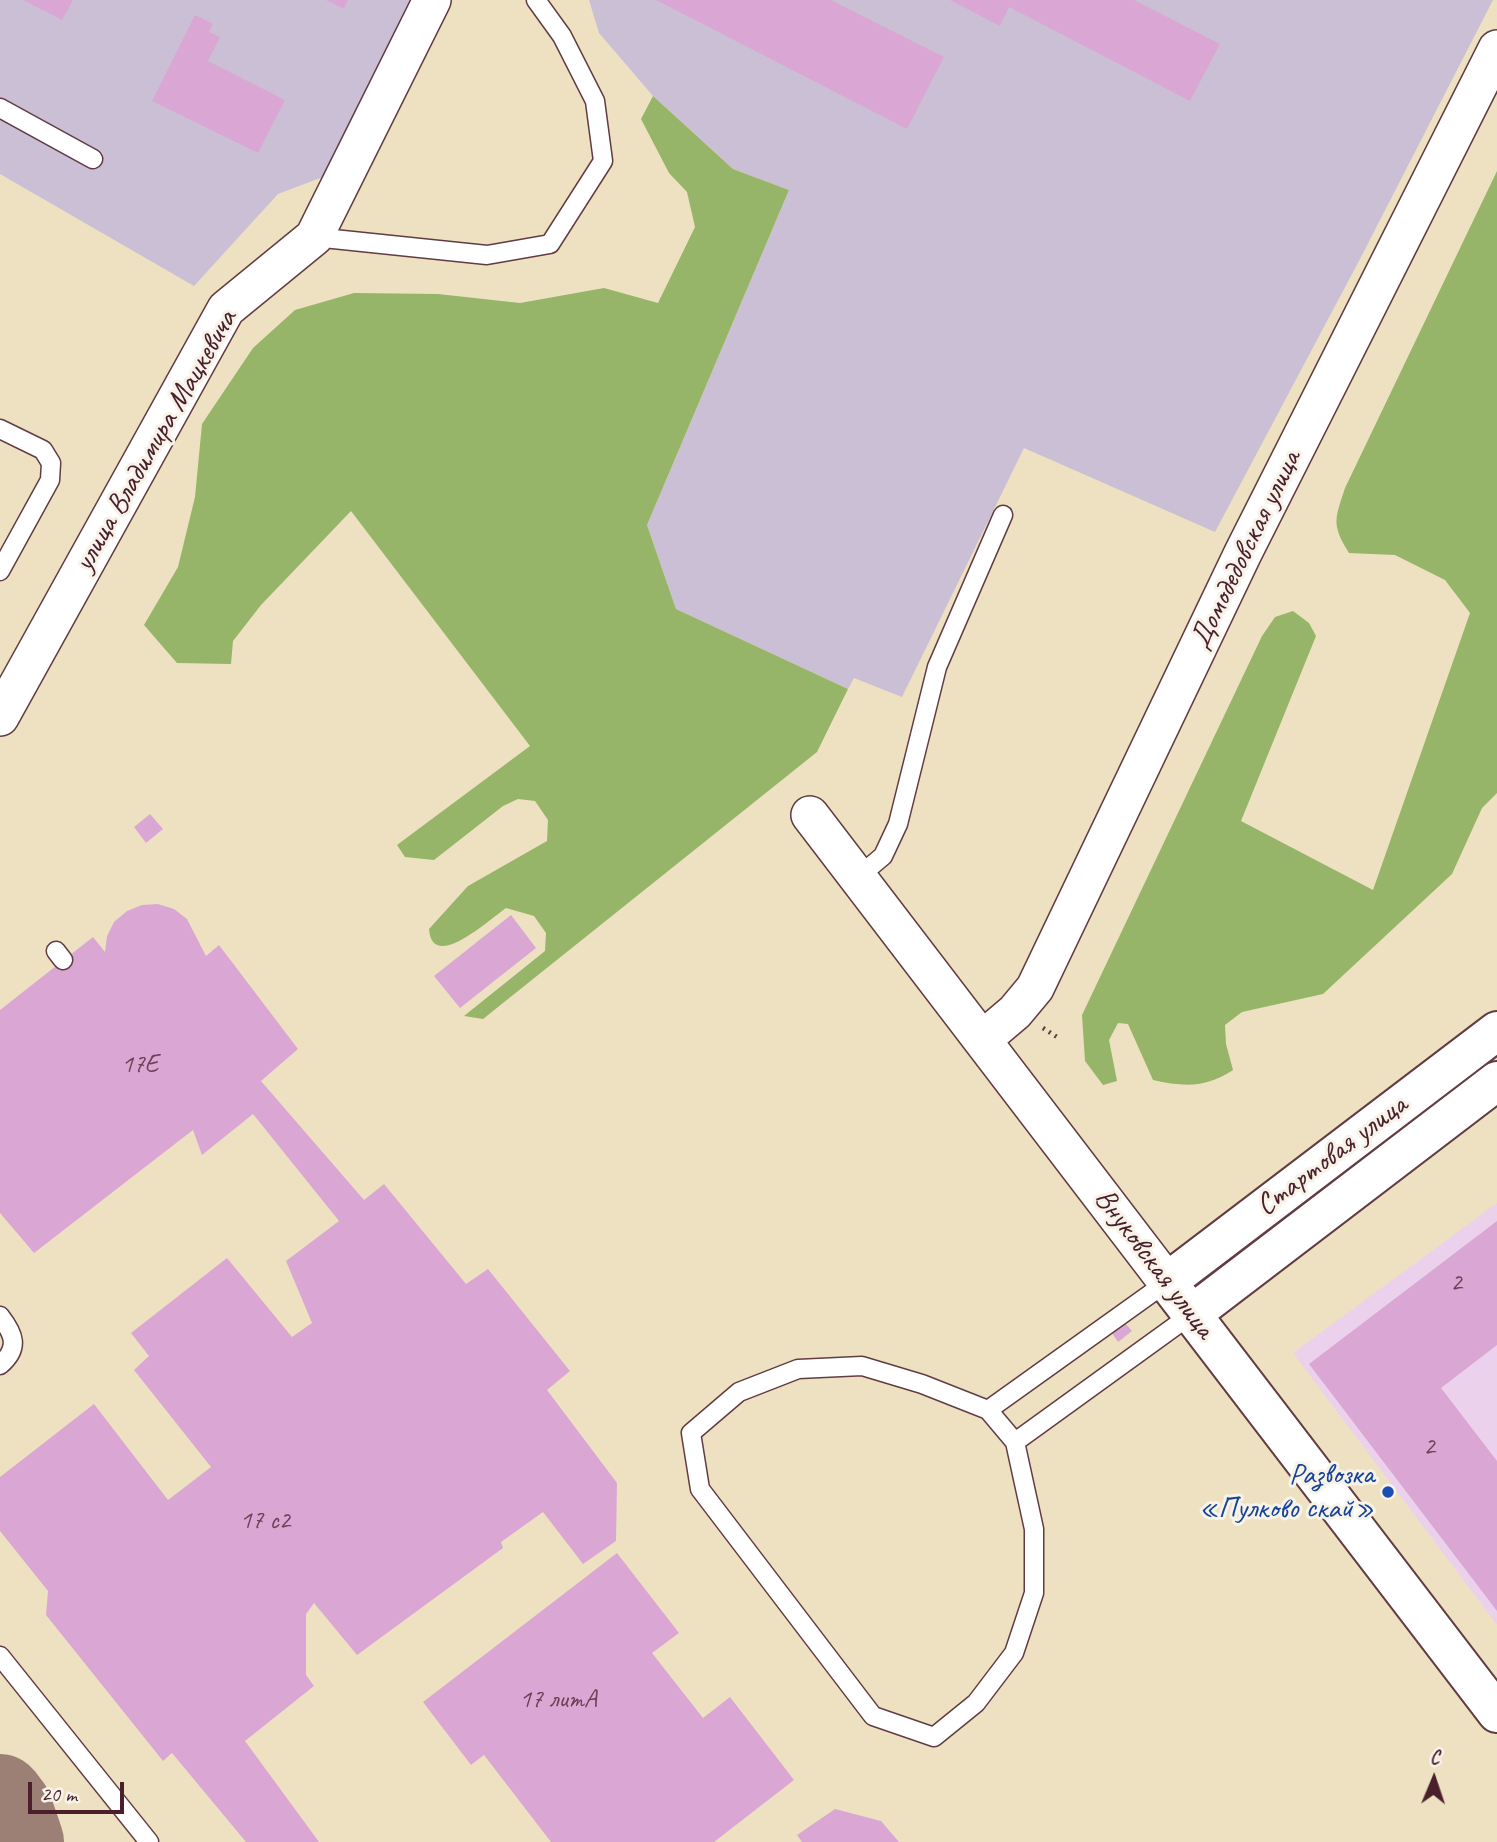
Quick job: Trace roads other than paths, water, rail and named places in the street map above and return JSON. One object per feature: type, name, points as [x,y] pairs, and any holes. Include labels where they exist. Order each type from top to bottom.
[{"type":"street","name":"улица Владимира Мацкевича","points":[[0,717],[226,309],[314,237],[432,0]]},
{"type":"street","name":"Домодедовская улица","points":[[982,1040],[1015,1012],[1035,988],[1243,553],[1497,49]]},
{"type":"street","name":"Внуковская улица","points":[[810,815],[1497,1713]]},
{"type":"street","name":"Стартовая улица","points":[[1167,1282],[1497,1031]]},
{"type":"street","name":"Стартовая улица","points":[[1192,1314],[1497,1081]]},
{"type":"lane","points":[[314,237],[487,255],[550,244],[603,161],[594,102],[562,36],[536,0]]},
{"type":"lane","points":[[0,108],[93,159]]},
{"type":"lane","points":[[0,429],[43,450],[51,463],[50,480],[0,571]]},
{"type":"lane","points":[[858,877],[883,856],[898,824],[937,667],[1003,515]]},
{"type":"lane","points":[[988,1410],[1167,1282]]},
{"type":"lane","points":[[1014,1442],[1192,1314]]},
{"type":"lane","points":[[0,1316],[14,1335],[13,1349],[0,1365]]},
{"type":"lane","points":[[862,1366],[922,1384],[988,1410],[1014,1442],[1034,1530],[1034,1593],[1014,1653],[976,1703],[933,1737],[873,1716],[700,1489],[691,1433],[739,1392],[798,1369],[862,1366]]},
{"type":"lane","points":[[2,1663],[149,1842]]},
{"type":"place","name":"Развозка «Пулково скай»","points":[[1388,1492]]}]
